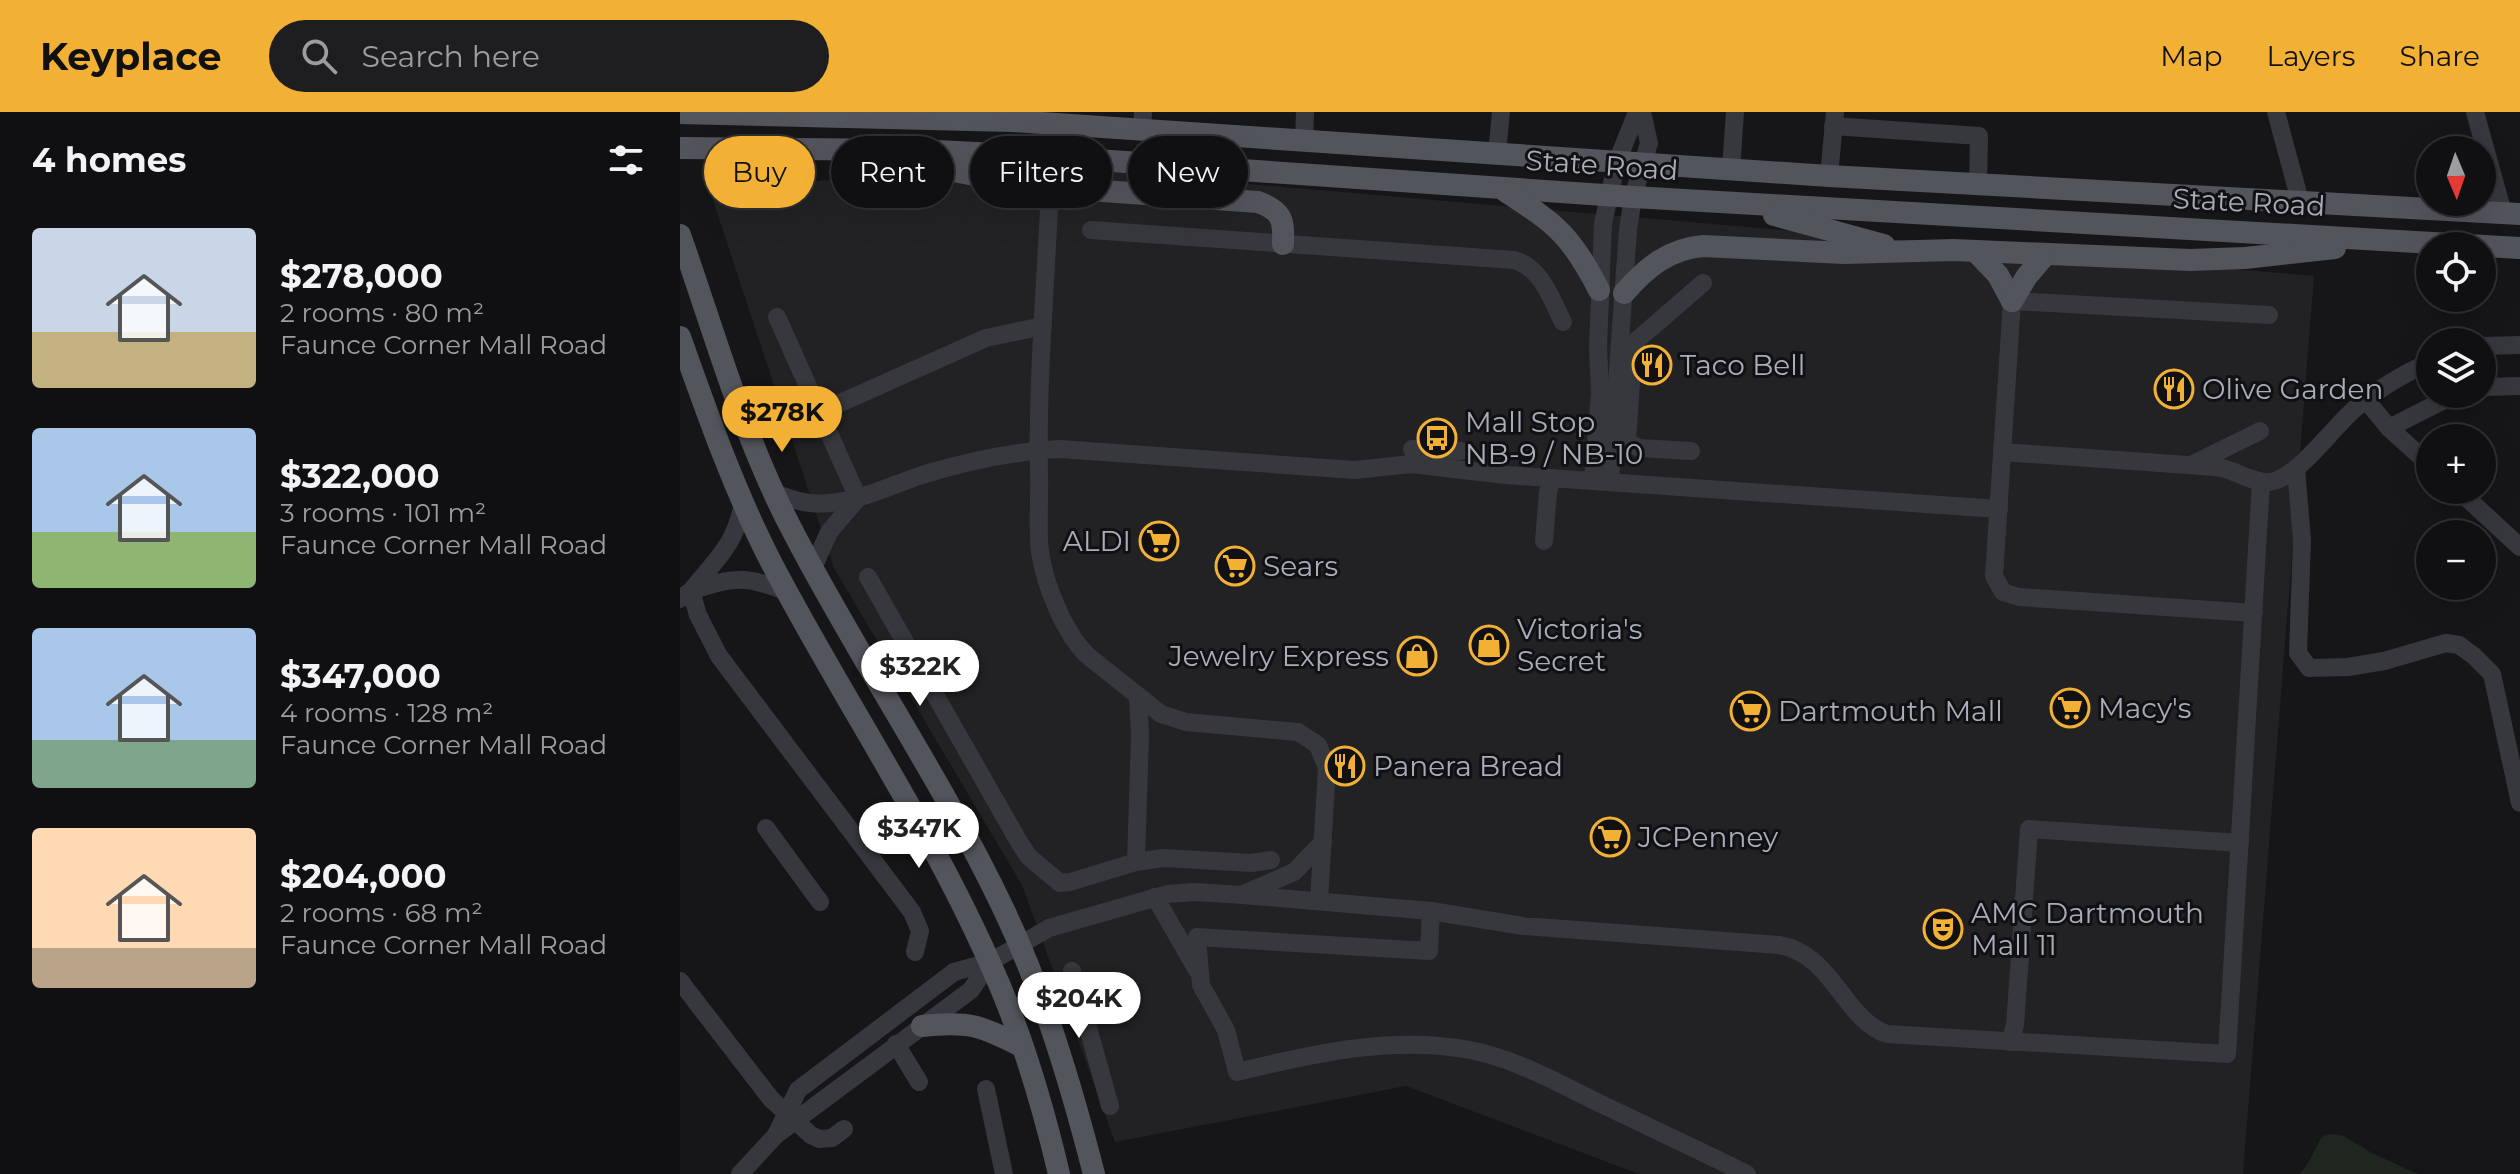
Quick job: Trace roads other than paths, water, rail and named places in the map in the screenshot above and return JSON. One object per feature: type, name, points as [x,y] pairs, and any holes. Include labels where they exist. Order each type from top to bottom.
[{"type":"main road","name":"State Road","points":[[680,113],[1142,121],[1304,141],[1497,154],[1829,176],[2511,213]]},
{"type":"main road","name":"State Road","points":[[680,148],[831,151]]},
{"type":"main road","name":"State Road","points":[[954,152],[1608,196],[2520,248]]},
{"type":"main road","points":[[1501,188],[1551,221],[1571,241],[1599,290]]},
{"type":"main road","points":[[1112,191],[1258,202],[1272,208],[1282,218],[1283,244]]},
{"type":"main road","points":[[1732,203],[1904,251]]},
{"type":"main road","points":[[680,235],[774,493],[813,568],[959,823],[1019,945],[1065,1072],[1094,1174]]},
{"type":"main road","points":[[1624,293],[1653,264],[1690,247],[1844,253],[1975,251],[2215,260],[2396,241]]},
{"type":"main road","points":[[1975,251],[1998,275],[2012,301]]},
{"type":"main road","points":[[2012,301],[2045,255]]},
{"type":"main road","points":[[682,352],[743,504],[788,592],[931,844],[990,962],[1021,1046],[1059,1174]]},
{"type":"main road","points":[[922,1026],[969,1023],[1021,1046]]},
{"type":"street","points":[[1304,141],[1305,112]]},
{"type":"street","points":[[1497,154],[1501,112]]},
{"type":"street","points":[[1602,481],[1598,347],[1603,223],[1617,162],[1640,112]]},
{"type":"street","points":[[1602,481],[1633,197],[1649,143],[1640,112]]},
{"type":"street","points":[[1731,169],[1735,112]]},
{"type":"street","points":[[2276,112],[2300,201]]},
{"type":"street","points":[[2475,112],[2511,213]]},
{"type":"street","points":[[1829,176],[1834,119],[1979,136],[1978,184]]},
{"type":"street","points":[[1049,208],[1038,450],[1041,556],[1066,627],[1078,646],[1161,714],[1186,722],[1289,730],[1306,735],[1318,745],[1326,760],[1319,901]]},
{"type":"street","points":[[1091,230],[1520,262],[1540,278],[1563,322]]},
{"type":"street","points":[[1691,451],[1639,448],[1627,442],[1633,352],[1636,341],[1703,283]]},
{"type":"street","points":[[2254,613],[2010,595],[1998,587],[1994,576],[2012,301],[2269,315]]},
{"type":"street","points":[[777,317],[858,498]]},
{"type":"street","points":[[820,412],[986,338],[1043,326]]},
{"type":"street","points":[[2496,346],[2520,345]]},
{"type":"street","points":[[2002,452],[2228,469],[2261,482],[2281,479],[2366,400],[2384,386],[2416,369]]},
{"type":"street","points":[[2496,387],[2520,386]]},
{"type":"street","points":[[2366,400],[2389,428],[2416,452]]},
{"type":"street","points":[[2389,428],[2428,408]]},
{"type":"street","points":[[2190,466],[2260,431]]},
{"type":"street","points":[[1412,449],[1461,451]]},
{"type":"street","points":[[774,493],[810,503],[858,498],[961,465],[1013,452],[1038,450],[1355,470],[1411,464],[1552,478],[1999,509]]},
{"type":"street","points":[[2296,468],[2302,540],[2298,653],[2301,661],[2309,668],[2348,667],[2384,661],[2437,645],[2459,645],[2492,674],[2520,803]]},
{"type":"street","points":[[1544,541],[1552,478]]},
{"type":"street","points":[[791,1117],[798,1090],[954,972],[990,962],[1049,928],[1155,897],[1195,892],[1431,911],[1523,926],[1790,947],[1808,955],[1868,1023],[1880,1032],[2227,1054],[2261,482]]},
{"type":"street","points":[[813,568],[829,532],[858,498]]},
{"type":"street","points":[[685,595],[729,546],[743,504]]},
{"type":"street","points":[[2473,504],[2520,547]]},
{"type":"street","points":[[868,577],[1029,857],[1055,880],[1065,883],[1136,862],[1178,857],[1251,863],[1271,860]]},
{"type":"street","points":[[685,595],[725,580],[742,578],[764,582],[788,592]]},
{"type":"street","points":[[685,595],[719,656],[916,918],[920,931],[915,952]]},
{"type":"street","points":[[1136,862],[1140,735],[1138,697]]},
{"type":"street","points":[[766,828],[820,902]]},
{"type":"street","points":[[2010,1042],[2015,1025],[2029,829],[2240,843]]},
{"type":"street","points":[[1243,895],[1294,872],[1323,842]]},
{"type":"street","points":[[1155,897],[1198,972],[1206,999],[1226,1030],[1237,1072],[1353,1048],[1423,1046],[1469,1050],[1533,1071],[1747,1174]]},
{"type":"street","points":[[1198,972],[1197,937],[1429,951],[1431,911]]},
{"type":"street","points":[[740,1174],[791,1117],[971,990],[990,962]]},
{"type":"street","points":[[1072,971],[1110,1106]]},
{"type":"street","points":[[680,981],[771,1099],[811,1135],[824,1140],[844,1129]]},
{"type":"street","points":[[896,1044],[919,1082]]},
{"type":"street","points":[[986,1089],[1004,1174]]},
{"type":"place","name":"Taco Bell","points":[[1652,365]]},
{"type":"place","name":"Olive Garden","points":[[2174,389]]},
{"type":"place","name":"Mall Stop NB-9 / NB-10","points":[[1437,438]]},
{"type":"place","name":"ALDI","points":[[1159,541]]},
{"type":"place","name":"Sears","points":[[1235,566]]},
{"type":"place","name":"Victoria's Secret","points":[[1489,645]]},
{"type":"place","name":"Jewelry Express","points":[[1417,656]]},
{"type":"place","name":"Macy's","points":[[2070,708]]},
{"type":"place","name":"Dartmouth Mall","points":[[1750,711]]},
{"type":"place","name":"Panera Bread","points":[[1345,766]]},
{"type":"place","name":"JCPenney","points":[[1610,837]]},
{"type":"place","name":"AMC Dartmouth Mall 11","points":[[1943,929]]}]
